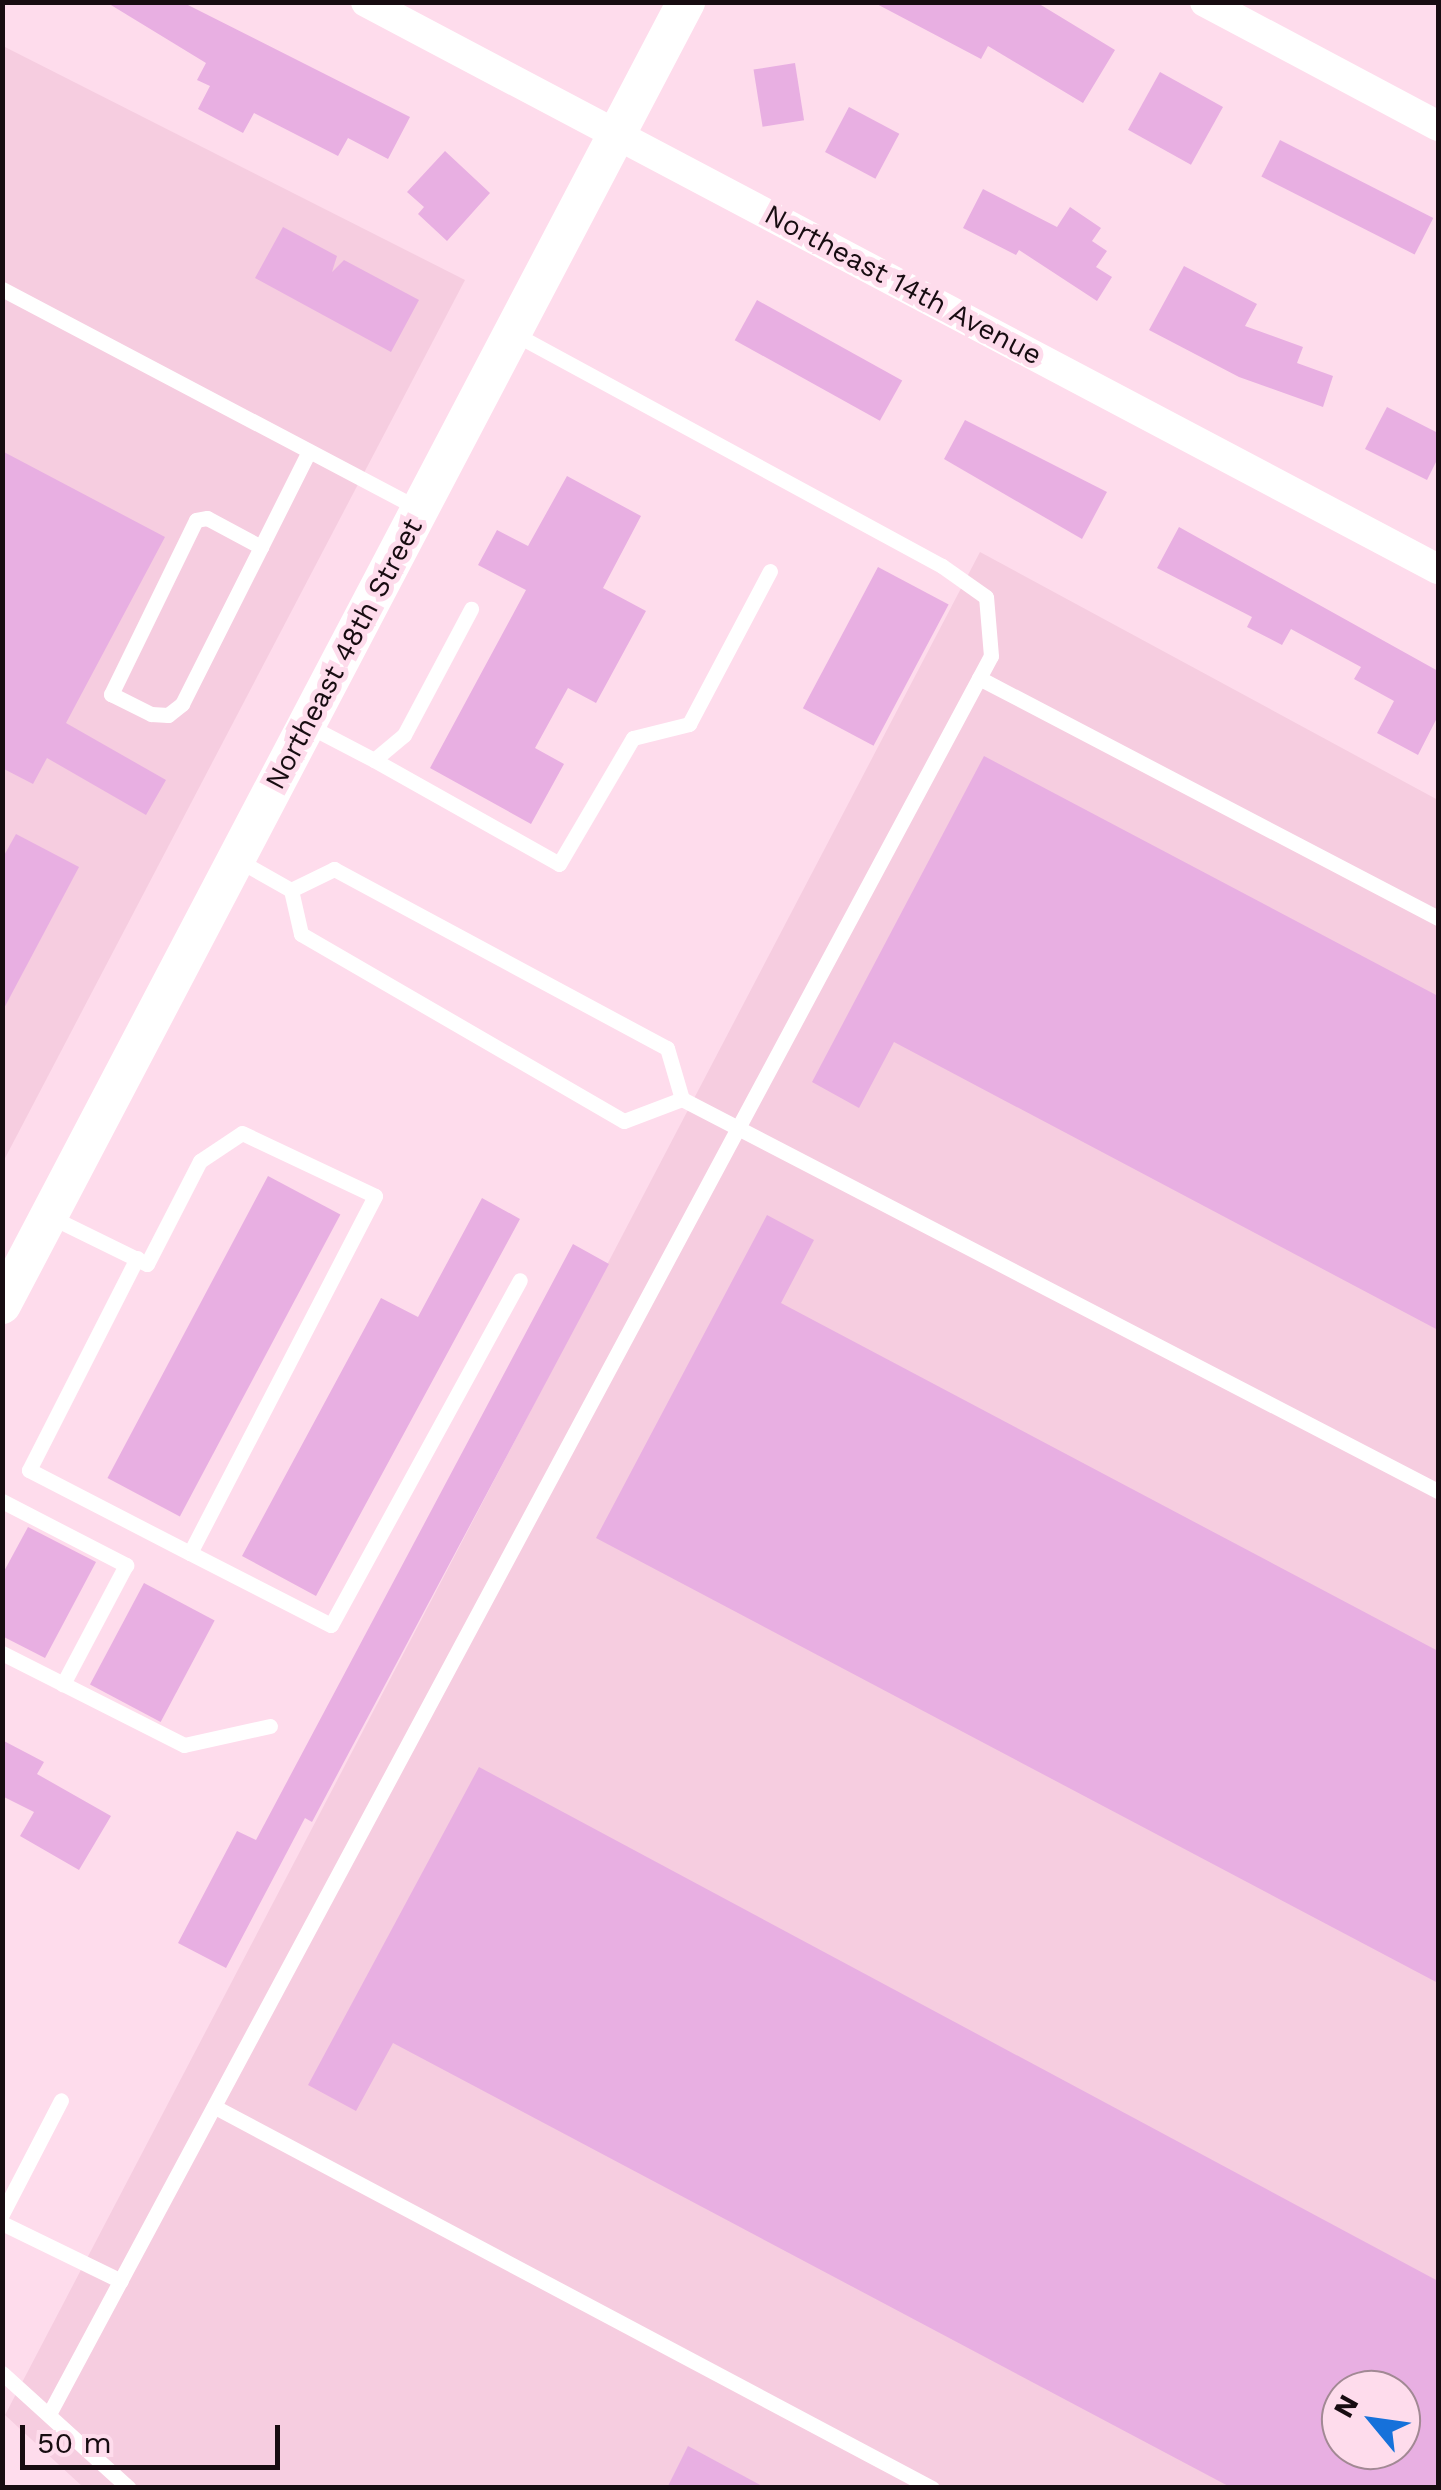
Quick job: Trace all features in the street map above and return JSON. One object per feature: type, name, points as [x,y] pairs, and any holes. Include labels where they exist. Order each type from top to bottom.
[{"type":"street","name":"Northeast 14th Avenue","points":[[366,2],[1438,569]]},
{"type":"street","name":"Northeast 48th Street","points":[[2,1304],[686,2]]},
{"type":"street","points":[[1205,2],[1438,126]]},
{"type":"lane","points":[[2,288],[420,509]]},
{"type":"lane","points":[[48,2414],[991,656],[986,596],[942,566],[512,334]]},
{"type":"lane","points":[[261,546],[207,518],[196,520],[111,694],[151,714],[168,715],[182,704],[309,451]]},
{"type":"lane","points":[[307,725],[558,864],[633,738],[689,724],[770,571]]},
{"type":"lane","points":[[374,760],[404,735],[471,610]]},
{"type":"lane","points":[[980,678],[1438,918]]},
{"type":"lane","points":[[236,859],[291,890],[301,934],[624,1121],[682,1099],[1438,1491]]},
{"type":"lane","points":[[291,890],[334,869],[668,1048],[682,1099]]},
{"type":"lane","points":[[49,1216],[147,1264],[200,1161],[242,1133],[375,1196],[190,1553]]},
{"type":"lane","points":[[136,1258],[28,1470],[331,1625],[520,1280]]},
{"type":"lane","points":[[2,1501],[126,1565],[63,1684]]},
{"type":"lane","points":[[2,1652],[184,1745],[270,1726]]},
{"type":"lane","points":[[2,2214],[61,2100]]},
{"type":"lane","points":[[215,2107],[932,2488]]},
{"type":"lane","points":[[2,2223],[121,2281]]},
{"type":"lane","points":[[2,2373],[128,2488]]},
{"type":"shaded area","points":[[3,46],[465,280],[3,1162]]},
{"type":"shaded area","points":[[980,552],[1438,800],[1438,2487],[83,2487],[5,2415]]},
{"type":"building","points":[[106,2],[182,2],[410,117],[388,159],[348,138],[338,156],[254,113],[243,133],[198,109],[210,86],[197,80],[206,63]]},
{"type":"building","points":[[873,2],[1036,2],[1115,50],[1083,103],[988,46],[981,59]]},
{"type":"building","points":[[795,63],[804,120],[763,127],[754,70]]},
{"type":"building","points":[[1160,72],[1223,107],[1191,165],[1128,130]]},
{"type":"building","points":[[849,107],[899,134],[875,179],[825,152]]},
{"type":"building","points":[[1280,140],[1433,218],[1415,255],[1261,177]]},
{"type":"building","points":[[445,151],[490,193],[447,241],[418,214],[424,207],[407,192]]},
{"type":"building","points":[[983,189],[1057,227],[1070,207],[1101,228],[1092,241],[1107,251],[1096,267],[1112,277],[1097,301],[1019,250],[1016,255],[963,228]]},
{"type":"building","points":[[283,227],[337,256],[332,272],[344,260],[419,300],[391,352],[255,278]]},
{"type":"building","points":[[1184,266],[1257,304],[1245,326],[1303,347],[1297,363],[1333,376],[1323,407],[1239,377],[1149,330]]},
{"type":"building","points":[[757,300],[902,380],[880,421],[735,340]]},
{"type":"building","points":[[1387,407],[1438,433],[1438,458],[1427,480],[1365,449]]},
{"type":"building","points":[[965,420],[1107,492],[1082,539],[944,459]]},
{"type":"building","points":[[2,451],[165,537],[66,723],[166,780],[146,815],[47,758],[33,784],[2,768]]},
{"type":"building","points":[[567,476],[641,516],[603,588],[646,611],[596,703],[568,688],[535,748],[564,764],[531,824],[430,768],[526,590],[478,565],[497,530],[528,546]]},
{"type":"building","points":[[1179,527],[1438,671],[1438,716],[1418,755],[1377,733],[1394,701],[1354,679],[1361,667],[1291,629],[1282,645],[1247,627],[1252,617],[1157,568]]},
{"type":"building","points":[[878,567],[949,605],[874,746],[803,708]]},
{"type":"building","points":[[984,756],[1438,996],[1438,1330],[894,1042],[859,1108],[812,1082]]},
{"type":"building","points":[[16,834],[79,867],[2,1012],[2,859]]},
{"type":"building","points":[[268,1176],[340,1214],[180,1516],[107,1478]]},
{"type":"building","points":[[482,1198],[520,1219],[316,1596],[242,1556],[381,1298],[418,1317]]},
{"type":"building","points":[[767,1215],[814,1240],[781,1303],[1438,1651],[1438,1983],[596,1538]]},
{"type":"building","points":[[573,1244],[609,1264],[312,1822],[305,1818],[226,1968],[178,1943],[237,1831],[256,1840]]},
{"type":"building","points":[[28,1527],[96,1562],[45,1658],[2,1636],[2,1575]]},
{"type":"building","points":[[144,1583],[215,1621],[161,1722],[90,1685]]},
{"type":"building","points":[[2,1740],[44,1762],[37,1774],[111,1816],[79,1870],[20,1836],[34,1812],[2,1796]]},
{"type":"building","points":[[479,1767],[1438,2281],[1438,2488],[1232,2488],[393,2043],[356,2111],[308,2085]]},
{"type":"building","points":[[688,2446],[766,2488],[667,2488]]}]
